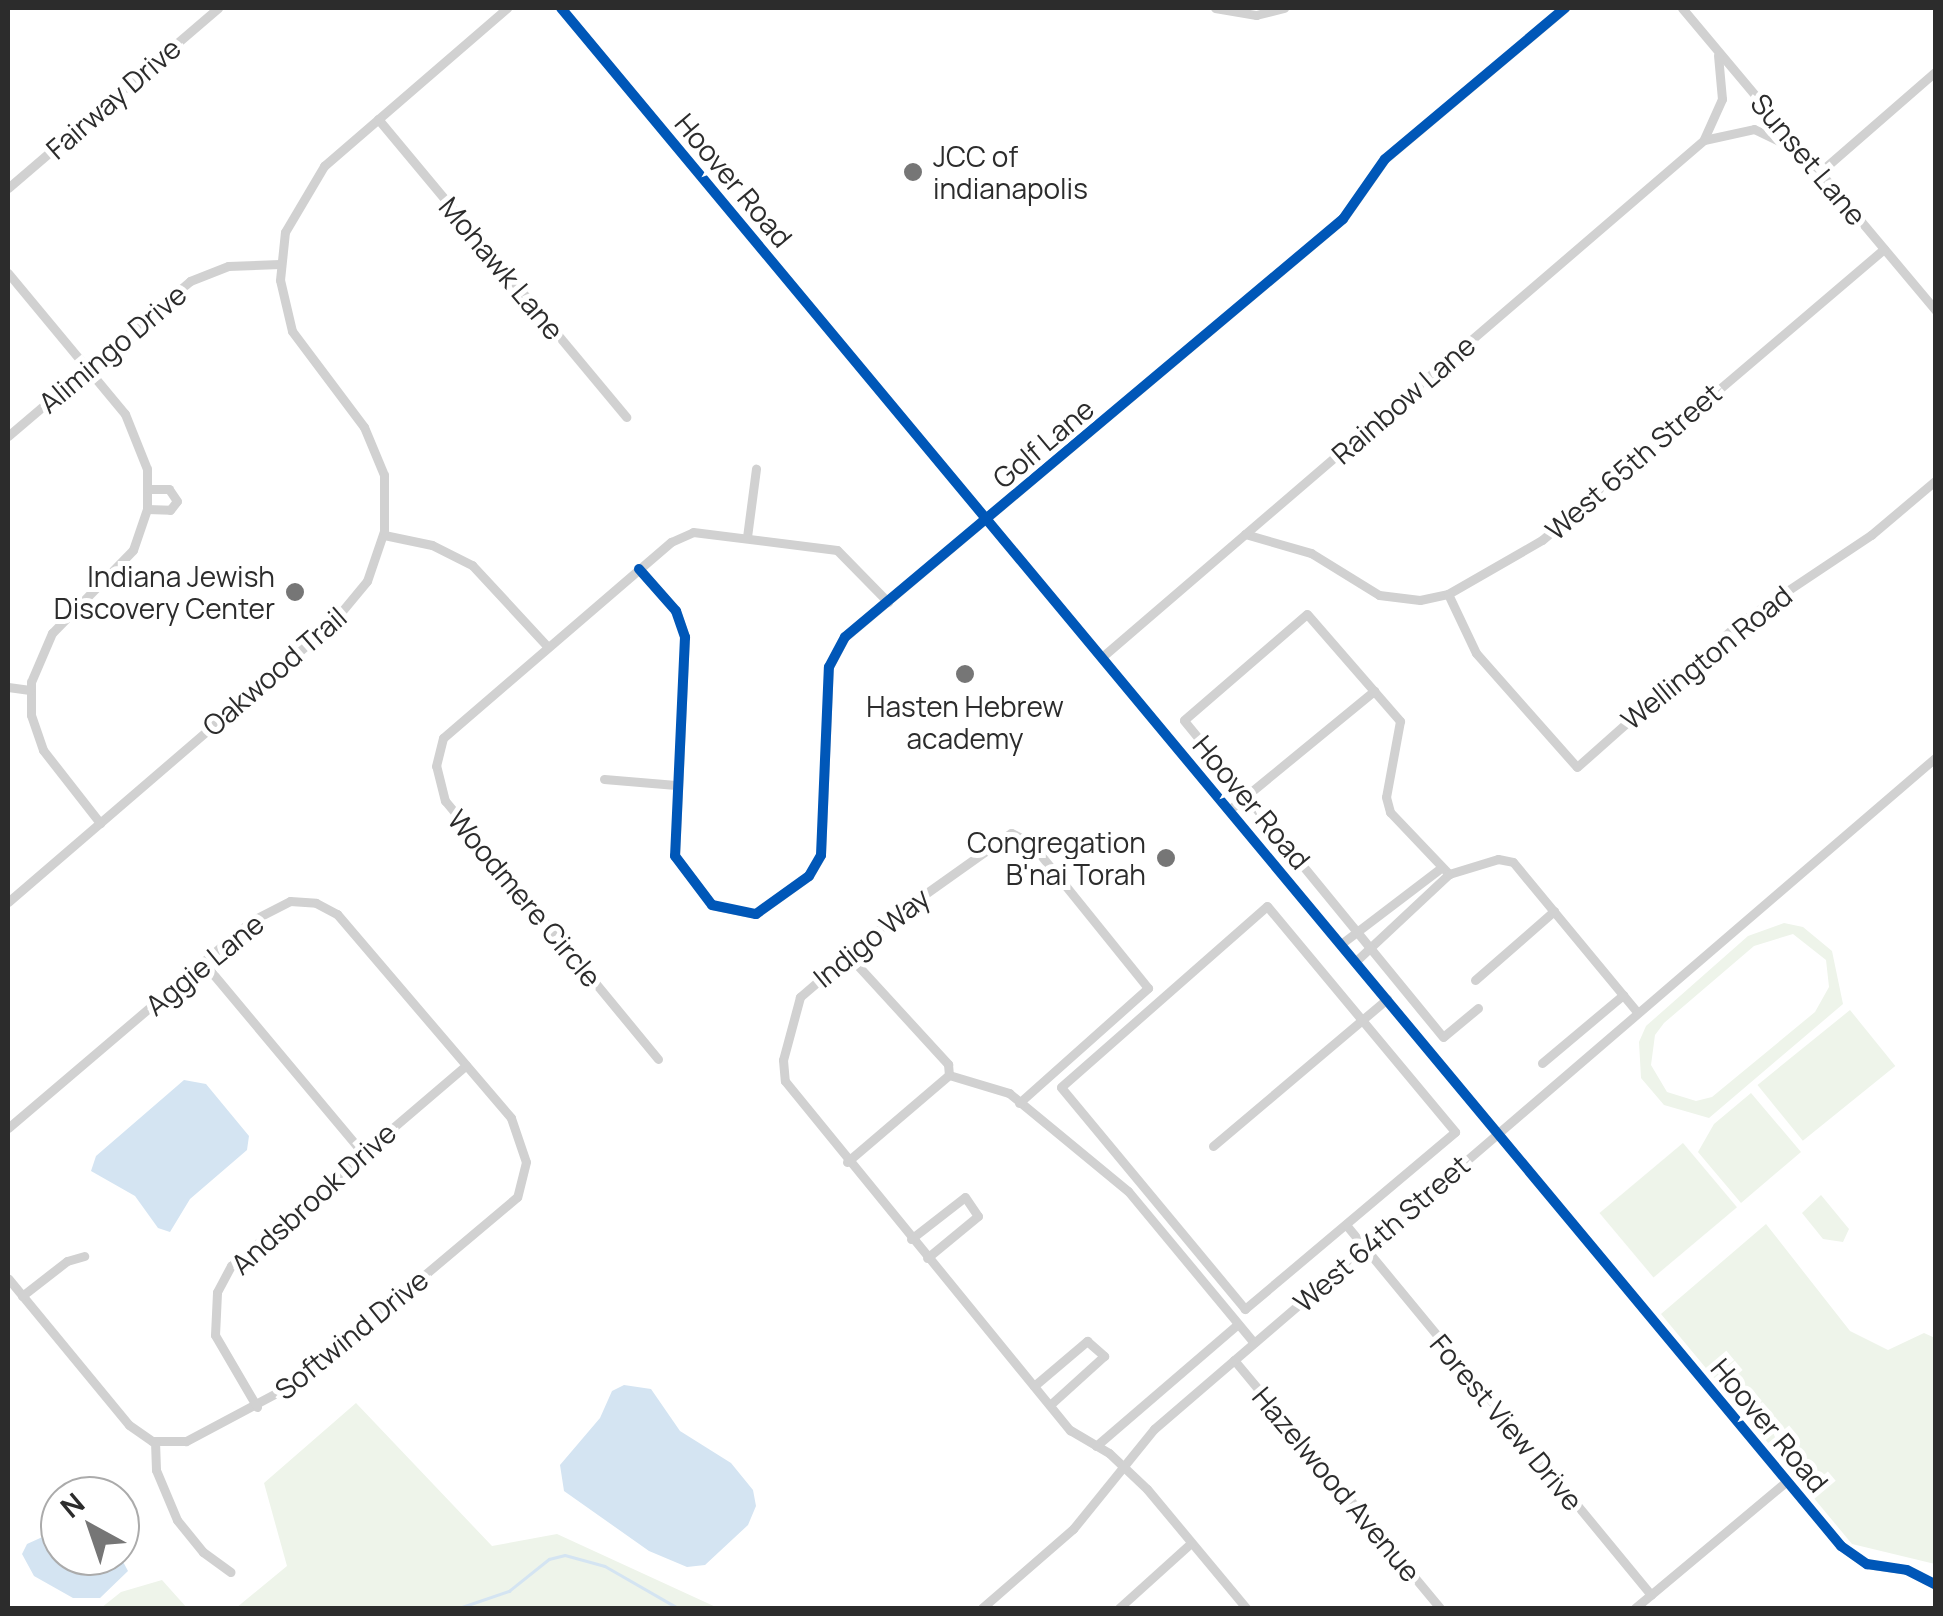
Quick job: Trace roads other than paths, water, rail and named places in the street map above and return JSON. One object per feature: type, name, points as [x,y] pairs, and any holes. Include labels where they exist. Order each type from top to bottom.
[{"type":"street","name":"Fairway Drive","points":[[8,188],[218,8]]},
{"type":"street","name":"Oakwood Trail","points":[[8,902],[345,611],[370,574],[384,535],[386,492],[378,456],[362,424],[297,342],[284,308],[280,264],[288,224],[308,185],[507,8]]},
{"type":"street","points":[[1214,8],[1256,14],[1284,8]]},
{"type":"street","name":"Golf Lane","points":[[676,785],[673,841],[682,870],[712,905],[739,916],[775,906],[812,872],[823,847],[821,772],[831,659],[845,637],[1342,219],[1385,159],[1566,8]]},
{"type":"street","name":"Sunset Lane","points":[[1682,8],[1936,311]]},
{"type":"street","name":"Hoover Road","points":[[568,10],[987,520],[1853,1557],[1936,1584]]},
{"type":"street","name":"Rainbow Lane","points":[[1102,657],[1704,140],[1724,92],[1715,48]]},
{"type":"street","points":[[1820,172],[1936,71]]},
{"type":"street","name":"Mohawk Lane","points":[[378,119],[626,417]]},
{"type":"street","name":"Rainbow Lane","points":[[1704,140],[1754,129],[1802,152]]},
{"type":"street","name":"West 65th Street","points":[[1246,534],[1311,553],[1379,595],[1420,600],[1448,594],[1542,540],[1884,248]]},
{"type":"street","name":"Alimingo Drive","points":[[8,436],[197,277],[232,266],[280,264]]},
{"type":"street","points":[[8,273],[135,431],[149,488],[147,509],[122,567],[52,633],[30,690],[42,750],[100,823]]},
{"type":"street","points":[[747,537],[756,469]]},
{"type":"street","name":"Wellington Road","points":[[1448,594],[1476,653],[1577,767],[1739,623],[1871,535],[1936,480]]},
{"type":"street","points":[[147,509],[170,510],[178,501],[169,489],[149,488]]},
{"type":"street","points":[[384,535],[432,545],[472,565],[547,646],[639,569],[693,532],[843,553],[888,602]]},
{"type":"street","points":[[604,779],[676,785],[685,633],[676,611],[639,569]]},
{"type":"street","name":"Hoover Road","points":[[1374,691],[1307,614],[1184,720],[1443,1037],[1478,1008]]},
{"type":"street","name":"Woodmere Circle","points":[[547,646],[454,726],[436,762],[445,801],[658,1058]]},
{"type":"street","points":[[8,687],[30,690]]},
{"type":"street","points":[[1229,810],[1374,691],[1400,721],[1386,805],[1444,872]]},
{"type":"street","name":"West 64th Street","points":[[982,1608],[1072,1529],[1121,1464],[1234,1360],[1936,757]]},
{"type":"street","name":"Indigo Way","points":[[847,1162],[784,1077],[797,1001],[998,837],[1012,833],[1030,841],[1148,988],[1019,1103]]},
{"type":"street","points":[[1341,944],[1444,872],[1505,859],[1554,911],[1637,1012]]},
{"type":"street","points":[[1356,962],[1444,872]]},
{"type":"street","name":"Aggie Lane","points":[[8,1128],[203,962],[282,902],[316,903],[337,914],[523,1138],[522,1184]]},
{"type":"street","points":[[1267,906],[1364,1019],[1453,1126],[1451,1139],[1245,1309],[1061,1086],[1267,906]]},
{"type":"street","points":[[1475,980],[1554,911]]},
{"type":"street","points":[[849,956],[948,1064],[949,1075]]},
{"type":"street","points":[[203,962],[361,1152]]},
{"type":"street","points":[[1542,1063],[1623,995]]},
{"type":"street","points":[[1214,1146],[1387,999]]},
{"type":"street","name":"Andsbrook Drive","points":[[257,1407],[218,1344],[217,1292],[230,1266],[466,1065]]},
{"type":"street","points":[[949,1075],[1000,1089],[1128,1191],[1254,1343]]},
{"type":"street","points":[[949,1075],[847,1162],[1075,1434],[1121,1464],[1246,1608]]},
{"type":"street","name":"Softwind Drive","points":[[154,1441],[186,1441],[257,1407],[297,1382],[517,1197],[522,1184]]},
{"type":"street","points":[[911,1239],[960,1197],[978,1212],[927,1258]]},
{"type":"street","name":"Forest View Drive","points":[[1346,1226],[1651,1595]]},
{"type":"street","points":[[22,1296],[66,1261],[84,1256]]},
{"type":"street","points":[[8,1278],[129,1425],[154,1441],[156,1470],[177,1520],[203,1552],[231,1572]]},
{"type":"street","points":[[1096,1446],[1238,1324]]},
{"type":"street","points":[[1034,1386],[1087,1342],[1104,1357],[1050,1405]]},
{"type":"street","name":"Hazelwood Avenue","points":[[1234,1360],[1440,1608]]},
{"type":"street","points":[[1635,1608],[1787,1481]]},
{"type":"street","points":[[1119,1608],[1191,1542]]},
{"type":"water","points":[[184,1080],[206,1084],[249,1136],[247,1150],[190,1199],[170,1232],[158,1228],[135,1196],[91,1171],[96,1156]]},
{"type":"water","points":[[624,1385],[651,1389],[680,1431],[731,1463],[753,1490],[756,1506],[748,1525],[705,1565],[687,1567],[649,1551],[564,1491],[560,1465],[600,1418],[612,1391]]},
{"type":"water","points":[[40,1538],[40,1576],[123,1576],[100,1598],[73,1598],[34,1576],[22,1554],[27,1544]]},
{"type":"waterway","points":[[459,1608],[509,1591],[549,1559],[565,1555],[605,1566],[678,1608]]},
{"type":"place","name":"JCC of indianapolis","points":[[913,172]]},
{"type":"place","name":"Indiana Jewish Discovery Center","points":[[295,592]]},
{"type":"place","name":"Hasten Hebrew academy","points":[[965,674]]},
{"type":"place","name":"Congregation B'nai Torah","points":[[1166,858]]}]
